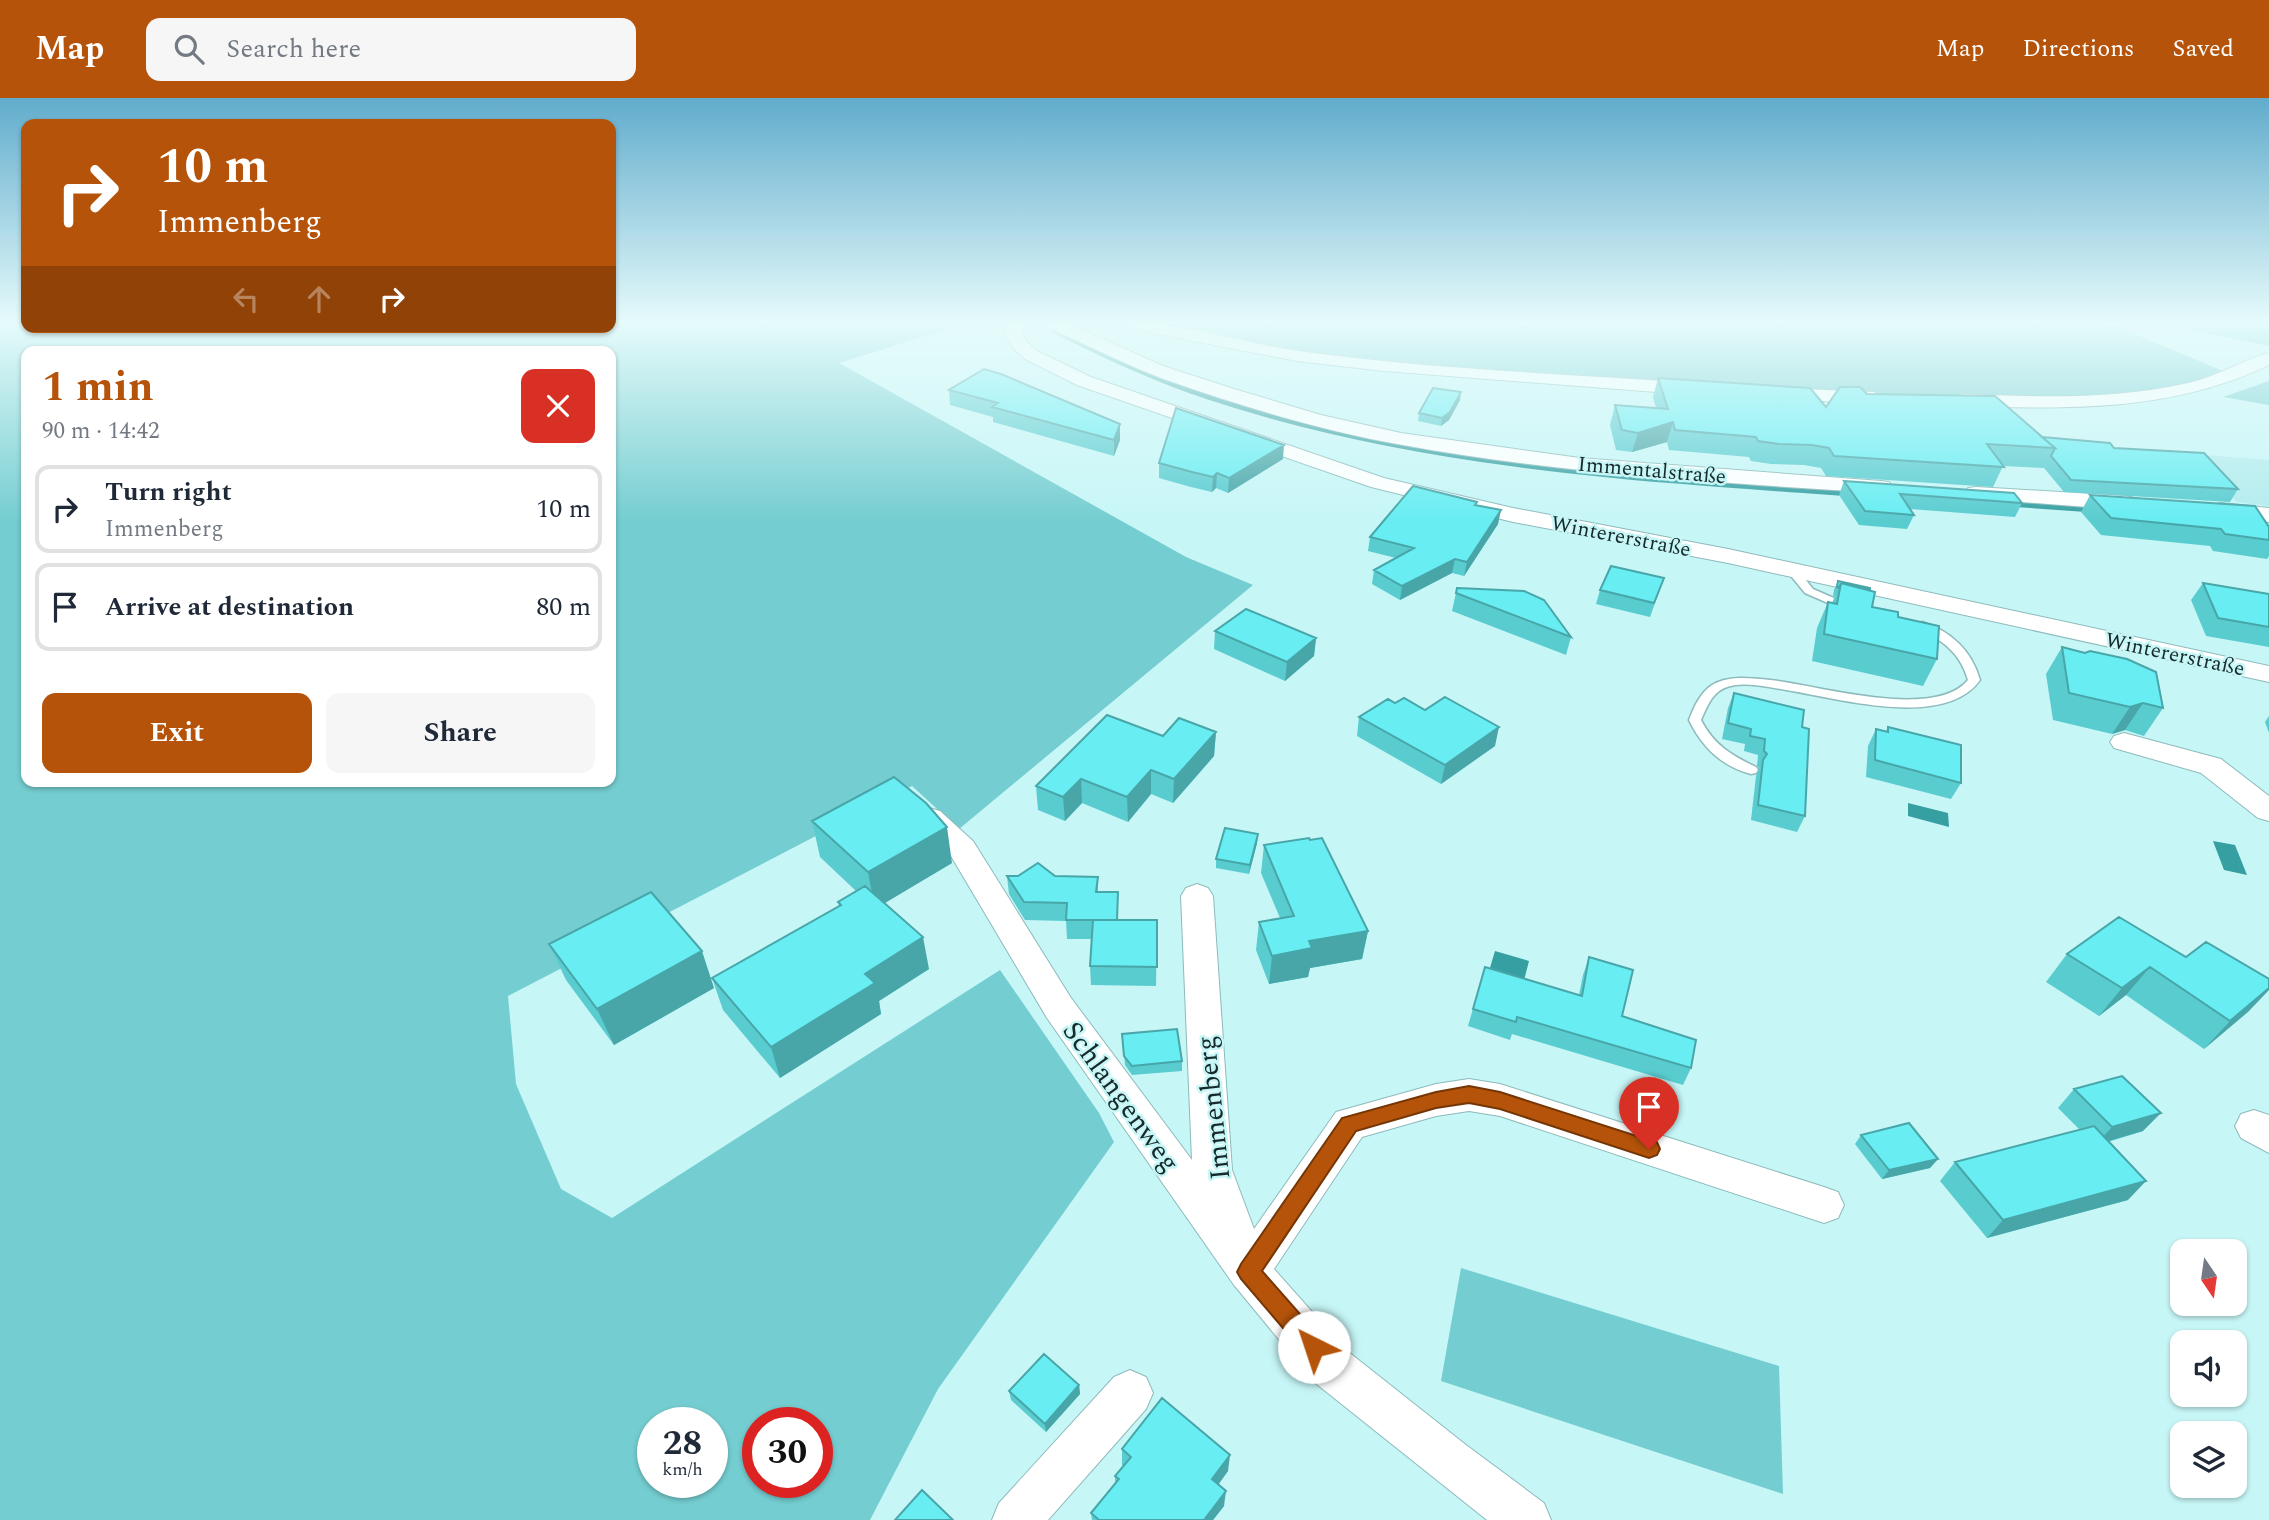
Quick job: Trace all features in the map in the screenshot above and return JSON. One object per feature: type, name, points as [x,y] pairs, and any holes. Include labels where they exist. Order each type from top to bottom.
[{"type":"street","name":"Wintererstraße","points":[[1107,389],[1378,483],[1513,515],[1728,556],[2269,674]]},
{"type":"street","name":"Immentalstraße","points":[[1219,389],[1318,419],[1400,438],[1577,464],[1732,478],[1900,488]]},
{"type":"street","points":[[1699,389],[1708,390]]},
{"type":"street","points":[[1941,400],[2064,402],[2148,398],[2191,389]]},
{"type":"street","points":[[1763,393],[1887,398]]},
{"type":"street","points":[[1955,491],[2150,505]]},
{"type":"street","points":[[2206,509],[2269,515]]},
{"type":"street","points":[[2124,742],[2211,766],[2269,811]]},
{"type":"street","name":"Schlangenweg","points":[[929,818],[962,849],[1059,1008],[1249,1272],[1330,1366],[1449,1462],[1527,1520]]},
{"type":"street","name":"Immenberg","points":[[1197,896],[1212,1170],[1249,1272]]},
{"type":"street","points":[[1249,1272],[1349,1124],[1436,1100],[1469,1095],[1500,1100],[1824,1205]]},
{"type":"street","points":[[1016,1520],[1130,1393]]},
{"type":"lane","points":[[1793,571],[1809,591],[1838,606],[1861,611]]},
{"type":"lane","points":[[1751,769],[1727,759],[1706,742],[1695,720],[1704,698],[1721,685],[1772,683],[1897,704],[1938,700],[1963,692],[1974,680],[1970,660],[1943,636],[1905,621]]},
{"type":"shaded area","points":[[0,389],[21,389],[21,787],[616,787],[616,389],[886,389],[1186,557],[1253,585],[959,829],[912,786],[508,996],[516,1084],[561,1189],[612,1218],[1000,970],[1099,1113],[1114,1142],[938,1389],[870,1520],[0,1520]]},
{"type":"shaded area","points":[[1684,389],[2207,389],[2152,399],[1818,398]]},
{"type":"shaded area","points":[[2245,389],[2269,389],[2269,405],[2223,397]]},
{"type":"shaded area","points":[[2191,454],[2269,460],[2269,506],[2237,502]]},
{"type":"shaded area","points":[[1908,803],[1948,813],[1949,827],[1908,816]]},
{"type":"shaded area","points":[[2213,841],[2235,845],[2247,875],[2224,870]]},
{"type":"shaded area","points":[[1495,951],[1529,961],[1521,992],[1486,981]]},
{"type":"shaded area","points":[[1461,1268],[1779,1366],[1783,1494],[1441,1381]]},
{"type":"building","points":[[1038,389],[1120,424],[1114,440],[992,407],[998,403],[949,390]]},
{"type":"building","points":[[1432,389],[1461,392],[1450,412],[1442,418],[1419,413]]},
{"type":"building","points":[[1662,389],[1811,389],[1826,407],[1838,389],[1862,389],[1867,394],[1995,396],[2055,448],[1987,444],[2004,467],[1834,456],[1829,448],[1812,445],[1779,444],[1758,441],[1756,437],[1675,430],[1673,422],[1638,433],[1622,430],[1615,405],[1668,409]]},
{"type":"building","points":[[1176,408],[1284,445],[1229,478],[1217,473],[1213,477],[1159,463]]},
{"type":"building","points":[[2042,437],[2110,443],[2114,448],[2204,453],[2238,489],[2071,480],[2051,456],[2055,448]]},
{"type":"building","points":[[1844,481],[2014,493],[2022,503],[1900,494],[1914,515],[1865,511]]},
{"type":"building","points":[[1413,486],[1501,510],[1467,562],[1455,559],[1402,586],[1374,570],[1414,548],[1370,537]]},
{"type":"building","points":[[2090,495],[2255,506],[2269,527],[2269,540],[2225,534],[2221,529],[2111,518]]},
{"type":"building","points":[[1611,566],[1664,578],[1654,603],[1600,590]]},
{"type":"building","points":[[1838,581],[1870,590],[1841,583],[1839,588]]},
{"type":"building","points":[[1841,583],[1875,592],[1872,607],[1898,612],[1898,617],[1939,626],[1937,659],[1824,634],[1828,602],[1837,604]]},
{"type":"building","points":[[2203,583],[2269,594],[2269,627],[2218,618]]},
{"type":"building","points":[[1457,588],[1524,591],[1544,600],[1571,637],[1456,593]]},
{"type":"building","points":[[1246,609],[1316,638],[1287,662],[1215,631]]},
{"type":"building","points":[[2062,647],[2127,659],[2156,672],[2163,708],[2143,703],[2130,707],[2069,693]]},
{"type":"building","points":[[1734,693],[1804,710],[1802,727],[1809,729],[1805,816],[1758,805],[1763,760],[1767,754],[1764,751],[1765,739],[1750,736],[1751,729],[1728,723]]},
{"type":"building","points":[[1445,697],[1499,727],[1445,765],[1359,717],[1388,699],[1395,703],[1404,698],[1425,710]]},
{"type":"building","points":[[1107,715],[1163,736],[1179,718],[1216,732],[1174,779],[1151,770],[1127,797],[1081,779],[1063,797],[1036,786]]},
{"type":"building","points":[[1888,727],[1961,745],[1961,783],[1875,760],[1876,729],[1888,732]]},
{"type":"building","points":[[894,777],[926,803],[947,827],[868,872],[812,821]]},
{"type":"building","points":[[1225,828],[1258,834],[1250,865],[1216,859]]},
{"type":"building","points":[[1322,838],[1368,931],[1309,941],[1312,948],[1272,956],[1259,922],[1294,916],[1264,845]]},
{"type":"building","points":[[1038,863],[1055,876],[1098,877],[1096,892],[1118,892],[1117,920],[1066,920],[1067,903],[1024,902],[1007,876],[1018,876]]},
{"type":"building","points":[[865,886],[923,937],[865,974],[875,983],[771,1047],[712,978],[841,905],[838,902]]},
{"type":"building","points":[[651,892],[702,951],[597,1009],[549,944]]},
{"type":"building","points":[[2119,917],[2186,957],[2206,942],[2269,979],[2269,988],[2230,1021],[2150,967],[2122,988],[2067,954]]},
{"type":"building","points":[[1093,920],[1157,920],[1157,967],[1090,966]]},
{"type":"building","points":[[1589,957],[1633,970],[1622,1016],[1696,1040],[1691,1068],[1517,1017],[1516,1022],[1473,1009],[1485,967],[1582,996]]},
{"type":"building","points":[[1177,1029],[1182,1061],[1132,1066],[1124,1056],[1122,1034]]},
{"type":"building","points":[[2122,1076],[2161,1113],[2112,1127],[2074,1089]]},
{"type":"building","points":[[1909,1123],[1938,1159],[1889,1170],[1861,1135]]},
{"type":"building","points":[[2094,1126],[2146,1181],[2003,1220],[1955,1162]]},
{"type":"building","points":[[1044,1354],[1079,1385],[1045,1424],[1009,1391]]},
{"type":"building","points":[[1162,1398],[1230,1455],[1212,1479],[1226,1491],[1204,1520],[1099,1520],[1091,1513],[1119,1479],[1115,1476],[1131,1457],[1122,1449]]},
{"type":"building","points":[[922,1490],[953,1520],[895,1520]]},
{"type":"waterway","points":[[1190,389],[1287,419],[1446,453],[1608,474],[1853,493]]},
{"type":"waterway","points":[[2009,503],[2094,509]]},
{"type":"route","points":[[1314,1347],[1249,1272],[1349,1124],[1436,1100],[1469,1095],[1500,1100],[1649,1149]]}]
